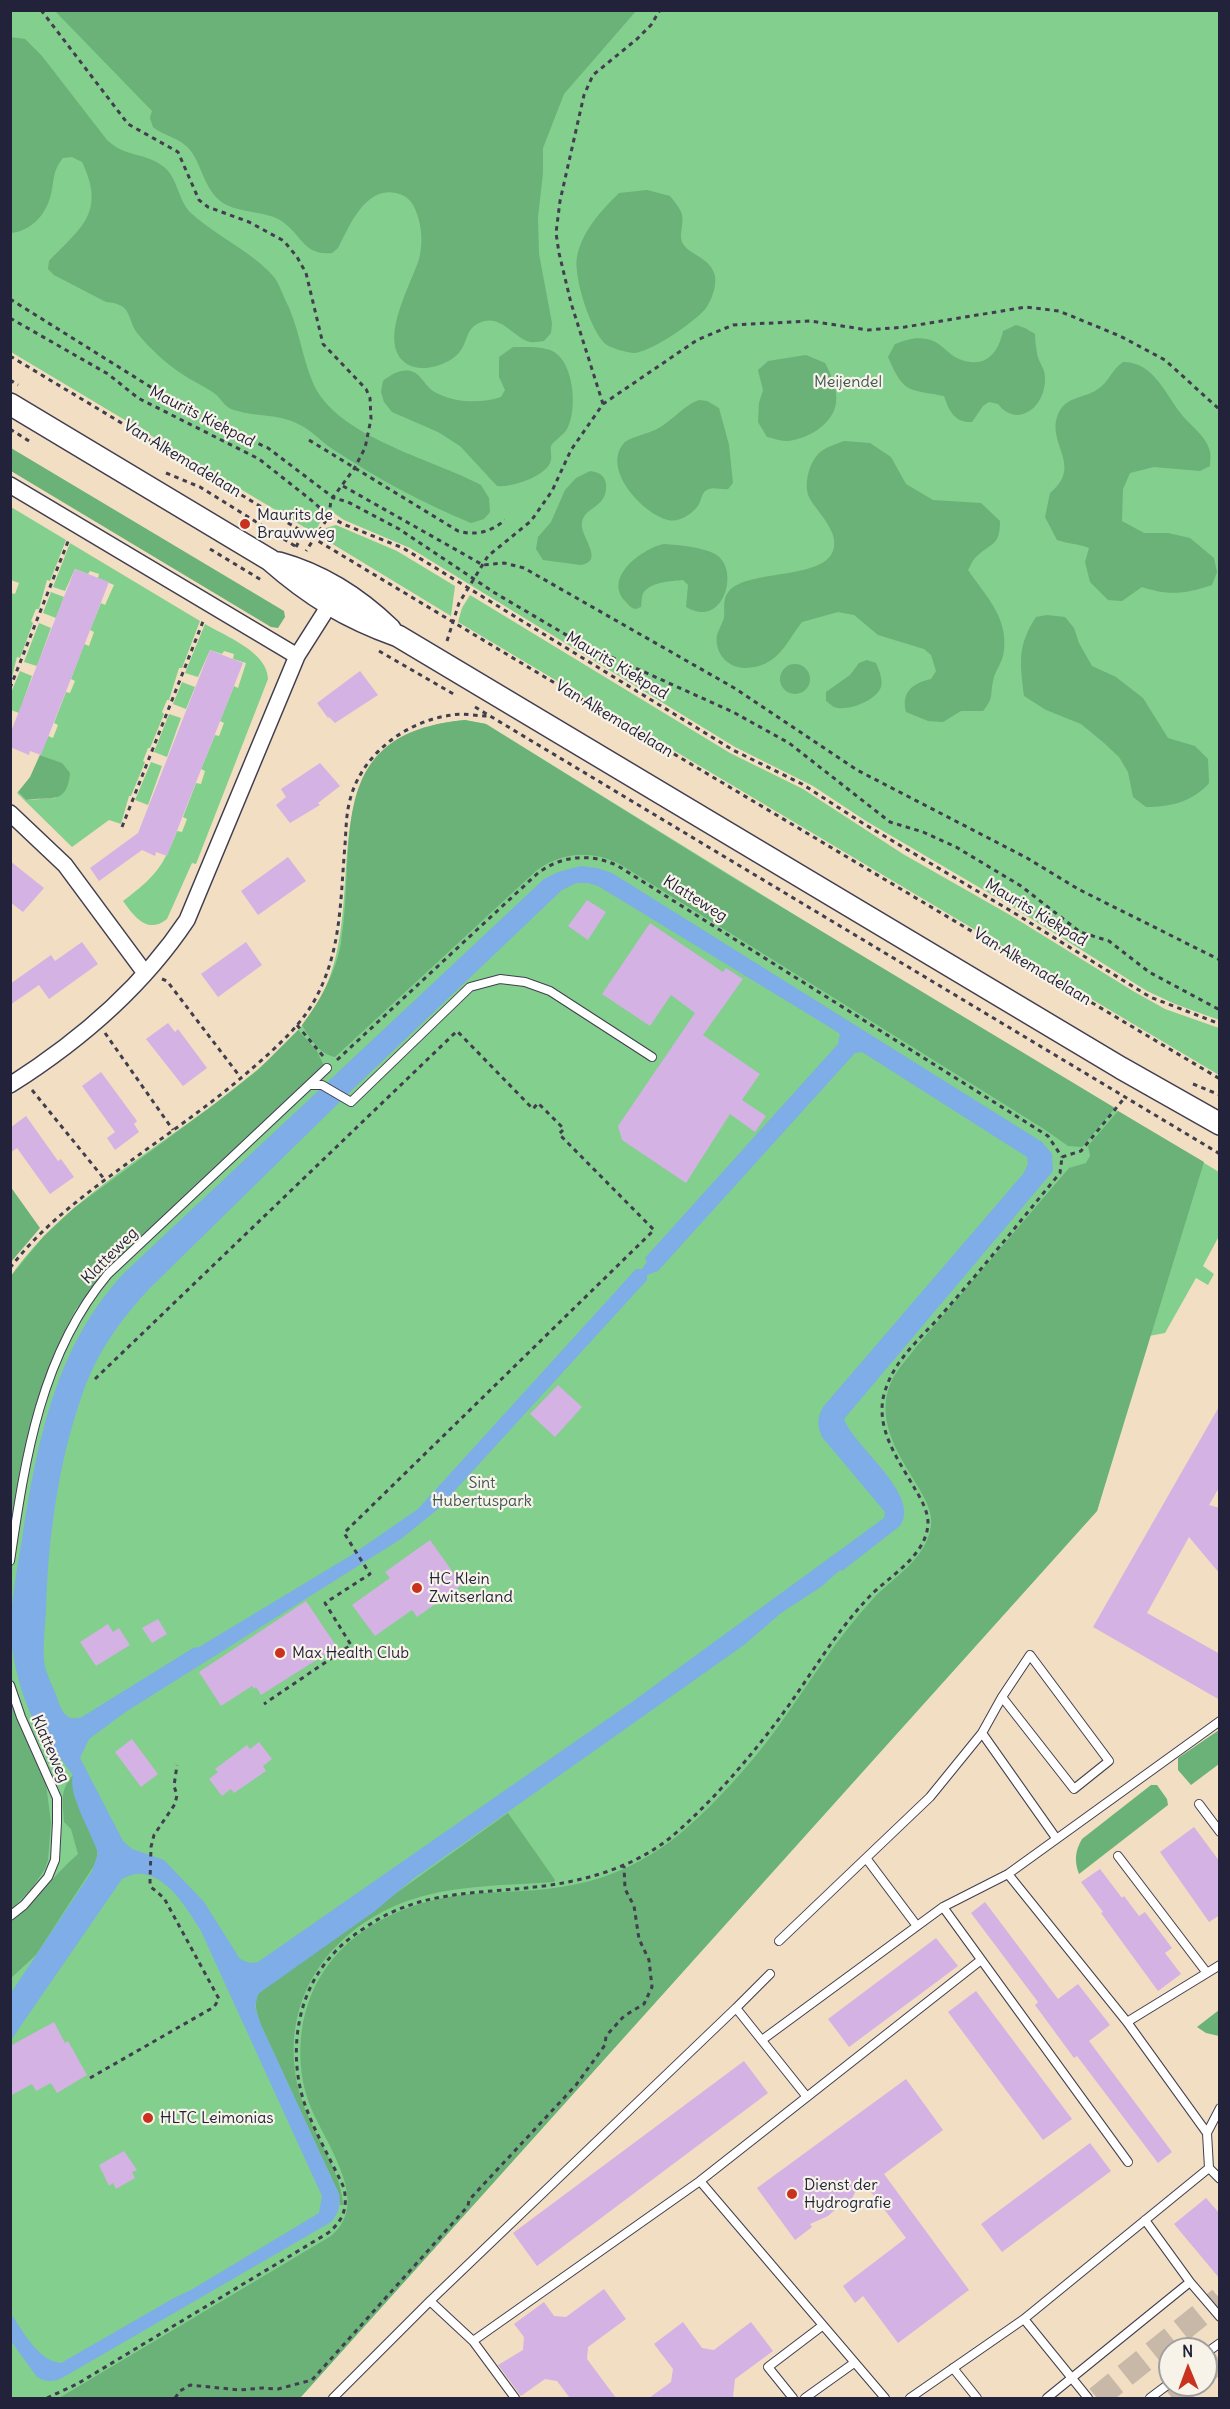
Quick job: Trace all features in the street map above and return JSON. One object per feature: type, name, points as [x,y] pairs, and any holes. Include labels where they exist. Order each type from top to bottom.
[{"type":"main road","points":[[15,395],[270,560],[301,588],[358,621],[398,636],[1121,1068],[1220,1124]]},
{"type":"main road","points":[[270,560],[311,573],[367,606],[398,636]]},
{"type":"street","points":[[10,485],[297,656]]},
{"type":"street","points":[[16,1081],[96,1021],[168,948],[187,920],[297,656],[330,604]]},
{"type":"street","points":[[10,813],[65,865],[145,973]]},
{"type":"lane","points":[[309,1085],[322,1085],[351,1102],[470,987],[500,980],[525,982],[550,991],[652,1057]]},
{"type":"lane","name":"Klatteweg","points":[[10,1561],[39,1409],[60,1348],[83,1306],[108,1274],[330,1066]]},
{"type":"lane","points":[[779,1941],[930,1797],[982,1733],[1002,1697],[1030,1654],[1109,1761],[1074,1789],[1002,1697]]},
{"type":"lane","name":"Klatteweg","points":[[10,1685],[21,1717],[57,1798],[57,1822],[55,1860],[48,1877],[24,1905],[10,1916]]},
{"type":"lane","points":[[762,2040],[943,1907],[1008,1874],[1220,1721]]},
{"type":"lane","points":[[982,1733],[1056,1838]]},
{"type":"lane","points":[[1199,1804],[1220,1832]]},
{"type":"lane","points":[[1118,1856],[1207,1973]]},
{"type":"lane","points":[[866,1858],[917,1926]]},
{"type":"lane","points":[[1008,1874],[1127,2022],[1207,2133]]},
{"type":"lane","points":[[943,1907],[1128,2162]]},
{"type":"lane","points":[[473,2341],[700,2181],[981,1960]]},
{"type":"lane","points":[[1127,2022],[1220,1965]]},
{"type":"lane","points":[[333,2398],[430,2301],[770,1974]]},
{"type":"lane","points":[[736,2008],[807,2097]]},
{"type":"lane","points":[[1220,2108],[1207,2133],[1209,2168],[1220,2179]]},
{"type":"lane","points":[[910,2398],[1024,2319],[1209,2168]]},
{"type":"lane","points":[[700,2181],[885,2398]]},
{"type":"lane","points":[[1145,2220],[1190,2282],[1220,2317]]},
{"type":"lane","points":[[1047,2398],[1190,2282]]},
{"type":"lane","points":[[430,2301],[473,2341],[515,2398]]},
{"type":"lane","points":[[1024,2319],[1088,2398]]},
{"type":"lane","points":[[793,2398],[768,2367],[822,2326]]},
{"type":"lane","points":[[805,2398],[854,2362]]},
{"type":"lane","points":[[953,2368],[977,2398]]},
{"type":"path","points":[[41,10],[128,124],[178,152],[199,200],[208,207],[249,222],[284,241],[297,256],[306,273],[323,344],[366,389],[370,398],[371,419],[365,448],[334,498],[329,516],[316,538]]},
{"type":"path","points":[[603,404],[571,303],[558,253],[556,233],[560,201],[581,106],[593,75],[637,39],[651,25],[660,10]]},
{"type":"path","points":[[10,299],[197,416],[268,448],[334,498],[348,502],[399,529],[579,643],[733,712],[789,743],[890,822],[923,832],[956,847],[1037,897],[1080,932],[1109,941],[1149,972],[1220,1010]]},
{"type":"path","points":[[447,641],[459,603],[488,556],[531,521],[552,491],[571,450],[603,404],[697,340],[733,325],[810,321],[868,330],[905,327],[1026,307],[1059,311],[1120,336],[1165,360],[1220,410]]},
{"type":"path","name":"Maurits Kiekpad","points":[[10,318],[108,374],[138,398],[259,459],[329,516],[403,548],[733,750],[802,784],[1150,997],[1220,1024]]},
{"type":"path","name":"Van Alkemadelaan","points":[[10,356],[1220,1079]]},
{"type":"path","points":[[10,380],[15,395]]},
{"type":"path","points":[[309,440],[458,531],[467,534],[486,532],[497,528],[505,520]]},
{"type":"path","name":"Van Alkemadelaan","points":[[162,471],[200,487],[260,522],[304,553],[316,538]]},
{"type":"path","points":[[343,486],[483,565],[504,563],[524,568],[736,689],[856,770],[1027,858],[1078,889],[1220,960]]},
{"type":"path","points":[[10,688],[69,537]]},
{"type":"path","points":[[122,827],[204,619]]},
{"type":"path","points":[[372,648],[463,700]]},
{"type":"path","points":[[472,705],[1220,1154]]},
{"type":"path","points":[[10,1268],[37,1236],[61,1213],[241,1078],[297,1025],[312,1005],[326,978],[336,948],[348,805],[362,772],[378,751],[395,736],[421,723],[453,715],[490,716]]},
{"type":"path","name":"Klatteweg","points":[[330,1066],[538,873],[552,864],[569,858],[593,858],[618,867],[1048,1136],[1062,1157]]},
{"type":"path","points":[[145,973],[167,981],[241,1078]]},
{"type":"path","points":[[96,1021],[173,1130]]},
{"type":"path","points":[[297,1025],[319,1051]]},
{"type":"path","points":[[95,1379],[457,1031],[533,1109],[538,1103],[564,1129],[559,1134],[654,1230],[344,1533],[370,1574],[325,1603],[351,1645],[264,1704]]},
{"type":"path","points":[[16,1081],[105,1180]]},
{"type":"path","points":[[47,2398],[77,2384],[328,2234],[343,2218],[346,2198],[344,2188],[304,2102],[298,2069],[297,2045],[299,2020],[310,1986],[329,1958],[345,1941],[381,1916],[424,1899],[461,1893],[550,1885],[587,1878],[624,1866],[653,1850],[675,1834],[703,1807],[776,1723],[826,1650],[869,1597],[918,1551],[925,1536],[928,1521],[924,1504],[889,1443],[882,1409],[885,1389],[896,1368],[1059,1173],[1062,1157],[1081,1150],[1126,1098]]},
{"type":"path","points":[[90,2078],[214,2007],[219,1999],[164,1898],[150,1882],[151,1847],[154,1835],[175,1804],[177,1795],[174,1786],[177,1765]]},
{"type":"path","points":[[175,2398],[180,2391],[190,2385],[240,2390],[262,2388],[278,2390],[312,2380],[468,2206],[469,2200],[576,2085],[605,2045],[606,2036],[624,2016],[644,2004],[652,1987],[649,1960],[639,1939],[634,1906],[625,1889],[624,1866]]},
{"type":"green space","name":"Meijendel","points":[[10,11],[1219,11],[1219,1020],[1147,991],[1011,906],[866,821],[813,786],[735,747],[410,548],[344,520],[328,509],[314,533],[11,352]]},
{"type":"green space","points":[[55,11],[636,11],[564,94],[543,148],[543,173],[538,217],[539,254],[552,323],[551,333],[544,341],[530,342],[499,323],[485,321],[471,329],[461,350],[451,360],[428,368],[413,367],[407,364],[398,355],[395,329],[421,248],[419,219],[410,200],[396,193],[385,192],[375,196],[360,210],[338,248],[332,253],[322,253],[309,248],[280,220],[233,208],[213,194],[190,150],[181,142],[153,127],[150,118],[152,111]]},
{"type":"green space","points":[[10,37],[25,39],[42,56],[107,140],[121,150],[150,159],[164,167],[172,177],[183,202],[191,213],[255,259],[274,277],[293,319],[313,383],[325,402],[342,418],[364,432],[481,485],[489,498],[490,512],[484,519],[471,523],[417,498],[350,460],[295,422],[231,409],[214,393],[186,377],[153,351],[134,328],[125,309],[115,303],[106,302],[54,275],[48,269],[49,261],[80,228],[91,206],[92,194],[89,179],[82,162],[72,157],[63,158],[55,173],[50,198],[40,217],[30,226],[11,233]]},
{"type":"green space","points":[[647,190],[670,196],[682,215],[682,242],[711,267],[715,281],[714,291],[701,314],[661,342],[641,352],[633,353],[607,345],[601,339],[584,304],[576,265],[583,239],[599,214],[619,193]]},
{"type":"green space","points":[[1016,325],[1035,334],[1038,356],[1045,377],[1041,397],[1034,407],[1023,414],[1009,413],[998,404],[989,402],[983,406],[972,422],[961,420],[948,407],[944,396],[915,390],[903,384],[888,357],[895,344],[908,339],[921,338],[935,342],[959,359],[968,362],[983,361],[989,358],[998,347],[1003,331]]},
{"type":"green space","points":[[513,347],[541,348],[558,355],[564,363],[572,385],[572,410],[567,429],[551,446],[548,466],[528,480],[497,486],[460,446],[438,432],[392,412],[384,402],[381,392],[383,381],[401,371],[416,373],[431,390],[449,398],[484,401],[501,397],[505,390],[499,377],[499,357]]},
{"type":"green space","points":[[806,355],[825,363],[827,367],[836,392],[834,411],[817,430],[802,438],[781,441],[767,437],[758,422],[759,403],[763,390],[758,370],[768,361]]},
{"type":"green space","points":[[1123,362],[1143,367],[1158,381],[1182,415],[1206,442],[1210,452],[1210,466],[1200,471],[1154,467],[1130,473],[1123,489],[1122,521],[1144,533],[1168,533],[1190,538],[1214,558],[1217,572],[1212,585],[1177,593],[1142,587],[1122,601],[1108,600],[1090,582],[1085,562],[1089,548],[1057,540],[1045,517],[1050,493],[1060,483],[1064,473],[1064,463],[1056,434],[1059,412],[1067,403],[1102,386]]},
{"type":"green space","points":[[699,400],[707,401],[719,408],[729,445],[733,483],[728,489],[707,490],[690,514],[672,521],[647,509],[628,489],[621,477],[618,454],[626,441],[657,429]]},
{"type":"green space","points":[[844,441],[870,443],[891,457],[906,484],[933,500],[981,503],[1000,521],[996,540],[975,558],[968,570],[994,607],[1004,638],[1002,659],[994,677],[990,699],[983,711],[961,711],[943,722],[928,721],[906,712],[907,694],[914,686],[931,679],[936,671],[931,655],[924,649],[878,635],[854,615],[838,612],[802,622],[780,653],[756,667],[745,668],[733,665],[720,653],[717,635],[724,618],[725,601],[729,591],[739,584],[752,580],[801,571],[815,566],[826,560],[833,551],[831,530],[810,499],[807,479],[811,465],[818,454]]},
{"type":"green space","points":[[11,448],[284,611],[285,617],[278,628],[271,627],[11,471]]},
{"type":"green space","points":[[590,471],[601,474],[606,484],[604,498],[587,513],[582,522],[582,528],[592,553],[591,559],[588,563],[581,565],[543,560],[536,549],[538,537],[551,522],[565,490],[576,478]]},
{"type":"green space","points":[[11,507],[66,540],[50,581],[47,580],[39,609],[36,609],[31,621],[33,623],[20,658],[17,657],[11,681],[11,593],[15,594],[19,583],[11,580]]},
{"type":"green space","points":[[336,525],[397,551],[455,586],[451,616],[321,537],[326,528]]},
{"type":"green space","points":[[70,543],[200,621],[182,668],[179,668],[169,700],[162,712],[164,714],[143,761],[145,762],[131,796],[129,796],[121,824],[109,820],[72,847],[17,793],[30,777],[48,736],[53,738],[58,725],[54,723],[66,692],[70,693],[75,681],[71,679],[84,644],[89,646],[94,632],[90,630],[101,603],[105,605],[114,585],[98,578],[99,574],[90,571],[88,574],[75,569],[65,591],[53,587]],"holes":[[[40,755],[61,763],[56,798],[26,800],[18,792],[30,777]]]},
{"type":"green space","points":[[664,544],[704,550],[715,554],[723,561],[727,571],[727,583],[725,594],[719,604],[710,610],[699,612],[686,607],[688,585],[683,580],[662,583],[647,589],[642,597],[641,607],[636,609],[625,601],[619,592],[622,573],[637,557]]},
{"type":"green space","points":[[51,592],[64,597],[56,618],[43,613]]},
{"type":"green space","points":[[470,595],[730,753],[803,789],[903,854],[1010,915],[1133,991],[1165,1009],[1219,1028],[1219,1075],[458,622],[462,608]]},
{"type":"green space","points":[[1047,615],[1065,617],[1074,628],[1079,643],[1092,666],[1116,677],[1143,698],[1168,738],[1195,746],[1208,759],[1209,783],[1203,789],[1180,802],[1146,807],[1133,797],[1128,772],[1119,757],[1104,743],[1081,724],[1046,710],[1024,696],[1021,664],[1023,646],[1036,617]]},
{"type":"green space","points":[[39,623],[51,628],[37,666],[24,662]]},
{"type":"green space","points":[[205,624],[253,653],[266,669],[268,679],[196,864],[192,863],[167,919],[153,925],[147,924],[136,918],[123,901],[157,870],[177,831],[182,832],[187,819],[183,817],[196,783],[201,784],[205,771],[201,769],[215,735],[219,736],[224,723],[220,721],[234,686],[238,688],[246,663],[233,659],[234,654],[224,651],[222,654],[210,650],[198,677],[185,673]]},
{"type":"green space","points":[[867,660],[876,663],[881,678],[881,687],[873,697],[861,704],[846,708],[834,707],[826,701],[826,692],[850,675],[859,663]]},
{"type":"green space","points":[[795,664],[806,668],[810,679],[806,690],[795,694],[784,690],[780,679],[784,668]]},
{"type":"green space","points":[[20,671],[32,676],[19,713],[11,710],[10,695]]},
{"type":"green space","points":[[182,682],[195,687],[186,709],[173,704]]},
{"type":"green space","points":[[169,714],[181,718],[167,757],[154,752]]},
{"type":"green space","name":"Sint Hubertuspark","points":[[465,720],[486,724],[858,954],[1219,1172],[1219,1236],[1203,1266],[1214,1274],[1208,1285],[1196,1278],[1165,1333],[1149,1336],[1097,1511],[300,2398],[11,2398],[11,1276],[58,1222],[116,1175],[236,1087],[270,1059],[301,1027],[318,1003],[335,962],[343,918],[350,829],[359,790],[378,757],[412,733]]},
{"type":"green space","points":[[465,720],[486,724],[730,876],[1115,1108],[1082,1147],[1068,1146],[618,863],[587,855],[556,859],[537,870],[335,1057],[324,1053],[302,1025],[326,987],[341,944],[350,832],[355,799],[367,770],[387,746],[419,729]]},
{"type":"green space","points":[[40,755],[62,763],[70,773],[68,783],[61,795],[26,800],[18,792],[30,777]]},
{"type":"green space","points":[[151,762],[162,766],[148,805],[135,800]]},
{"type":"green space","points":[[298,1030],[317,1051],[324,1066],[110,1267],[75,1310],[53,1357],[35,1411],[11,1537],[11,1276],[44,1236],[74,1208],[258,1070]]},
{"type":"green space","points":[[1118,1111],[1204,1162],[1097,1511],[300,2398],[59,2398],[331,2236],[343,2221],[348,2205],[346,2187],[340,2168],[307,2097],[300,2047],[305,2014],[317,1982],[339,1952],[354,1938],[390,1916],[429,1901],[470,1894],[560,1887],[614,1873],[640,1861],[676,1837],[732,1784],[758,1753],[847,1630],[872,1600],[916,1558],[928,1538],[931,1526],[929,1510],[890,1434],[886,1407],[887,1392],[893,1378],[916,1347],[1069,1168],[1086,1163],[1090,1156],[1088,1146]]},
{"type":"green space","points":[[10,1186],[40,1228],[11,1262],[10,1262]]},
{"type":"green space","points":[[10,1699],[46,1784],[51,1823],[48,1860],[45,1869],[32,1888],[11,1910]]},
{"type":"green space","points":[[1219,1730],[1219,1764],[1191,1785],[1178,1770],[1178,1758]]},
{"type":"green space","points":[[73,1775],[74,1794],[93,1835],[97,1861],[36,1955],[11,1978],[11,1922],[78,1854],[71,1829],[64,1822],[63,1808],[64,1792]]},
{"type":"green space","points":[[1151,1785],[1157,1785],[1167,1799],[1168,1805],[1079,1874],[1076,1856],[1082,1839]]},
{"type":"green space","points":[[508,1813],[555,1880],[554,1882],[439,1892],[392,1907],[364,1923],[340,1943],[320,1966],[305,1992],[296,2022],[294,2053],[298,2087],[308,2116],[337,2177],[343,2205],[340,2205],[339,2194],[261,2025],[256,2009],[258,1995],[265,1987]]},
{"type":"green space","points":[[1219,2010],[1219,2036],[1206,2033],[1197,2027]]},
{"type":"water","points":[[581,866],[612,873],[1042,1142],[1052,1154],[1053,1171],[844,1419],[860,1443],[884,1471],[902,1500],[904,1514],[900,1526],[842,1571],[840,1570],[821,1587],[781,1613],[744,1645],[413,1879],[375,1911],[258,1994],[255,2007],[261,2025],[339,2194],[338,2210],[331,2222],[62,2378],[52,2381],[43,2380],[37,2377],[11,2341],[11,2314],[38,2351],[45,2357],[61,2363],[191,2290],[319,2213],[322,2196],[201,1931],[169,1887],[158,1879],[135,1874],[122,1879],[11,2040],[11,1993],[92,1871],[98,1853],[77,1803],[72,1783],[73,1775],[50,1745],[45,1742],[28,1707],[19,1682],[12,1644],[12,1605],[17,1566],[35,1468],[53,1398],[65,1364],[81,1332],[100,1302],[124,1273],[544,879],[558,872]],"holes":[[[577,883],[598,886],[831,1028],[840,1034],[838,1044],[645,1258],[647,1262],[642,1269],[636,1269],[418,1509],[350,1556],[199,1647],[193,1648],[82,1717],[71,1718],[64,1714],[44,1660],[49,1556],[56,1501],[74,1421],[94,1365],[102,1352],[119,1325],[150,1288],[353,1089],[562,890]],[[862,1052],[1027,1157],[1028,1164],[1023,1174],[821,1411],[818,1422],[822,1437],[885,1512],[884,1518],[632,1702],[258,1962],[250,1963],[240,1959],[204,1902],[164,1860],[132,1849],[123,1841],[80,1758],[89,1739],[127,1711],[401,1539],[438,1509],[647,1280],[647,1275],[658,1271],[855,1053]]]},
{"type":"building","points":[[75,569],[109,582],[41,755],[30,751],[29,755],[10,747],[10,734]]},
{"type":"building","points":[[210,650],[243,663],[167,856],[156,852],[155,856],[142,850],[99,881],[90,868],[138,833]]},
{"type":"building","points":[[360,671],[378,695],[335,723],[328,718],[317,703]]},
{"type":"building","points":[[320,763],[340,786],[318,803],[320,805],[290,823],[276,805],[286,797],[281,789]]},
{"type":"building","points":[[288,857],[306,881],[258,915],[241,891]]},
{"type":"building","points":[[10,861],[44,888],[23,912],[10,902]]},
{"type":"building","points":[[587,900],[606,912],[588,940],[568,926]]},
{"type":"building","points":[[650,923],[723,972],[726,968],[743,979],[703,1035],[760,1074],[742,1100],[766,1116],[755,1132],[730,1114],[686,1183],[622,1140],[618,1126],[695,1013],[671,995],[650,1026],[602,994]]},
{"type":"building","points":[[82,942],[98,964],[49,999],[39,985],[10,1005],[10,984],[51,955],[55,961]]},
{"type":"building","points":[[246,942],[262,965],[218,997],[201,974]]},
{"type":"building","points":[[168,1023],[175,1032],[178,1029],[207,1068],[183,1086],[146,1039]]},
{"type":"building","points":[[101,1072],[137,1121],[134,1124],[139,1132],[115,1150],[107,1138],[115,1132],[82,1086]]},
{"type":"building","points":[[26,1116],[58,1161],[61,1159],[74,1177],[50,1194],[17,1148],[10,1153],[10,1128]]},
{"type":"building","points":[[558,1385],[582,1407],[555,1437],[530,1414]]},
{"type":"building","points":[[1220,1405],[1220,1486],[1209,1505],[1220,1508],[1220,1574],[1189,1537],[1147,1613],[1220,1654],[1220,1700],[1093,1627]]},
{"type":"building","name":"HC Klein Zwitserland","points":[[430,1540],[462,1585],[417,1617],[412,1610],[375,1636],[352,1605],[390,1578],[385,1572]]},
{"type":"building","name":"Max Health Club","points":[[306,1601],[337,1647],[261,1695],[256,1687],[254,1689],[252,1686],[221,1706],[199,1672]]},
{"type":"building","points":[[158,1619],[167,1634],[152,1643],[142,1628]]},
{"type":"building","points":[[108,1624],[113,1632],[119,1628],[130,1645],[96,1666],[80,1642]]},
{"type":"building","points":[[132,1739],[158,1774],[141,1787],[115,1752]]},
{"type":"building","points":[[259,1742],[272,1759],[263,1766],[266,1771],[234,1793],[231,1789],[222,1796],[209,1779],[218,1772],[215,1769],[247,1745],[250,1749]]},
{"type":"building","points":[[1194,1827],[1220,1862],[1220,1915],[1209,1922],[1160,1852]]},
{"type":"building","points":[[1100,1869],[1139,1916],[1145,1912],[1172,1948],[1165,1953],[1181,1974],[1158,1991],[1081,1882]]},
{"type":"building","points":[[985,1902],[1058,1999],[1078,1984],[1110,2025],[1089,2041],[1172,2152],[1158,2163],[1077,2056],[1074,2058],[1035,2005],[1038,2002],[971,1913]]},
{"type":"building","points":[[936,1938],[958,1966],[849,2047],[828,2019]]},
{"type":"building","points":[[976,1991],[1072,2119],[1043,2140],[948,2012]]},
{"type":"building","points":[[54,2022],[65,2043],[68,2041],[87,2075],[57,2093],[51,2083],[36,2091],[32,2084],[10,2096],[10,2046]]},
{"type":"building","points":[[744,2061],[768,2093],[537,2266],[513,2233]]},
{"type":"building","points":[[906,2079],[943,2130],[884,2174],[969,2290],[898,2343],[863,2296],[855,2303],[843,2286],[906,2238],[861,2179],[852,2199],[845,2201],[828,2216],[810,2224],[812,2227],[795,2240],[757,2188]]},
{"type":"building","points":[[1090,2143],[1111,2171],[1002,2252],[981,2224]]},
{"type":"building","points":[[124,2151],[137,2170],[132,2172],[135,2178],[116,2189],[113,2183],[109,2186],[99,2165]]},
{"type":"building","points":[[1206,2198],[1220,2214],[1220,2279],[1174,2224]]},
{"type":"building","points":[[604,2289],[626,2319],[588,2347],[587,2359],[616,2398],[570,2398],[557,2381],[545,2379],[521,2396],[498,2365],[523,2350],[524,2337],[514,2324],[544,2302],[554,2316],[566,2317]]},
{"type":"building","points":[[683,2322],[702,2348],[714,2350],[751,2322],[773,2351],[735,2379],[733,2398],[649,2398],[671,2382],[673,2369],[654,2344]]},
{"type":"tunnel","points":[[1097,2398],[1220,2299]]},
{"type":"place","name":"Maurits de Brauwweg","points":[[245,524]]},
{"type":"place","name":"HC Klein Zwitserland","points":[[417,1588]]},
{"type":"place","name":"Max Health Club","points":[[280,1653]]},
{"type":"place","name":"HLTC Leimonias","points":[[148,2118]]},
{"type":"place","name":"Dienst der Hydrografie","points":[[792,2194]]}]
